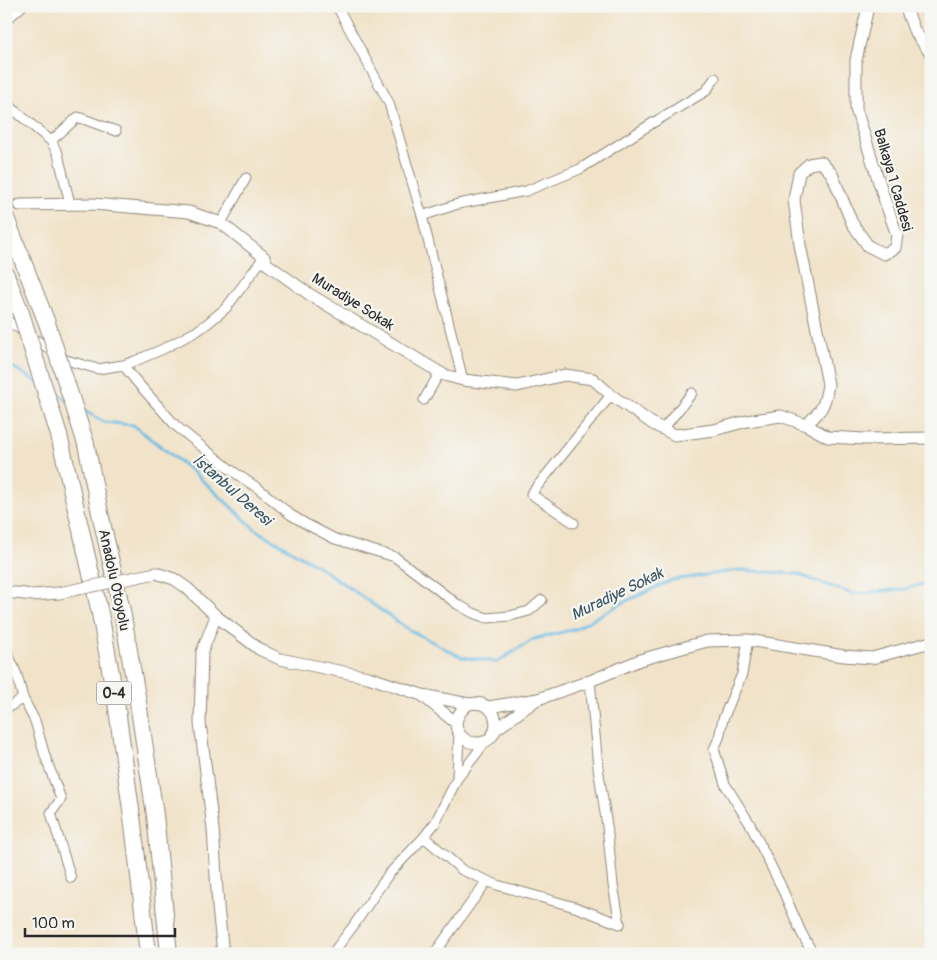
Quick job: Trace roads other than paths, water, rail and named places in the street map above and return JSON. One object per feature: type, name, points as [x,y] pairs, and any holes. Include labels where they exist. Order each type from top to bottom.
[{"type":"highway","name":"Anadolu Otoyolu","points":[[6,218],[47,324],[86,444],[122,612],[138,702],[155,815],[169,954]]},
{"type":"highway","name":"Anadolu Otoyolu","points":[[6,275],[20,310],[59,435],[100,613],[133,824],[148,954]]},
{"type":"street","points":[[6,20],[22,6]]},
{"type":"street","points":[[337,6],[389,104],[422,216],[463,380]]},
{"type":"street","name":"Balkaya 1 Caddesi","points":[[806,425],[819,413],[826,398],[828,384],[800,245],[794,200],[800,173],[809,164],[822,162],[832,174],[852,223],[868,246],[884,254],[895,248],[897,235],[856,109],[856,60],[869,6]]},
{"type":"street","points":[[905,6],[914,30],[931,54]]},
{"type":"street","points":[[422,216],[458,204],[526,192],[580,169],[706,91],[715,78]]},
{"type":"street","points":[[6,101],[51,141],[58,154],[70,204]]},
{"type":"street","points":[[51,141],[78,117],[116,131]]},
{"type":"street","points":[[222,223],[246,178]]},
{"type":"street","name":"Muradiye Sokak","points":[[20,204],[92,204],[190,212],[222,223],[264,257],[267,264],[309,294],[444,374],[463,380],[518,386],[565,375],[593,379],[611,395],[652,424],[675,435],[714,430],[747,420],[781,416],[806,425],[828,437],[865,439],[931,438]]},
{"type":"street","points":[[6,320],[66,360],[98,369],[123,365],[163,349],[208,323],[226,308],[264,257]]},
{"type":"street","points":[[123,365],[176,426],[231,470],[306,524],[335,539],[395,557],[457,604],[486,618],[510,616],[529,611],[542,600]]},
{"type":"street","points":[[424,400],[440,372]]},
{"type":"street","points":[[663,428],[692,393]]},
{"type":"street","points":[[574,523],[531,494],[611,395]]},
{"type":"street","points":[[6,592],[33,595],[59,593],[156,573],[174,579],[216,616],[258,649],[280,659],[368,677],[422,695],[469,704],[482,704],[488,707],[496,717],[495,730],[492,736],[481,743],[468,742],[457,728],[422,695]]},
{"type":"street","points":[[216,616],[202,652],[200,724],[213,829],[223,954]]},
{"type":"street","points":[[488,707],[538,699],[590,682],[640,660],[707,641],[748,640],[844,656],[872,658],[931,642]]},
{"type":"street","points":[[748,640],[742,674],[723,719],[719,738],[714,749],[726,784],[750,824],[813,954]]},
{"type":"street","points":[[6,649],[17,675],[23,698],[35,721],[45,756],[61,799],[52,813],[71,878]]},
{"type":"street","points":[[424,837],[462,870],[497,885],[576,907],[620,924],[613,885],[598,767],[590,682]]},
{"type":"street","points":[[6,709],[23,698]]},
{"type":"street","points":[[495,730],[538,699]]},
{"type":"street","points":[[457,779],[458,713],[469,704]]},
{"type":"street","points":[[334,953],[388,875],[424,837],[435,822],[457,779],[487,740]]},
{"type":"street","points":[[434,954],[487,881]]},
{"type":"waterway","name":"İstanbul Deresi","points":[[6,363],[36,381]]},
{"type":"waterway","name":"İstanbul Deresi","points":[[52,391],[66,399]]},
{"type":"waterway","name":"İstanbul Deresi","points":[[82,409],[104,422],[133,425],[192,471],[255,529],[321,568],[408,629],[461,657],[497,662],[534,639],[575,629],[622,603],[672,580],[740,570],[797,574],[852,594],[905,589],[931,582]]},
{"type":"tunnel","points":[[6,204],[20,205]]}]
